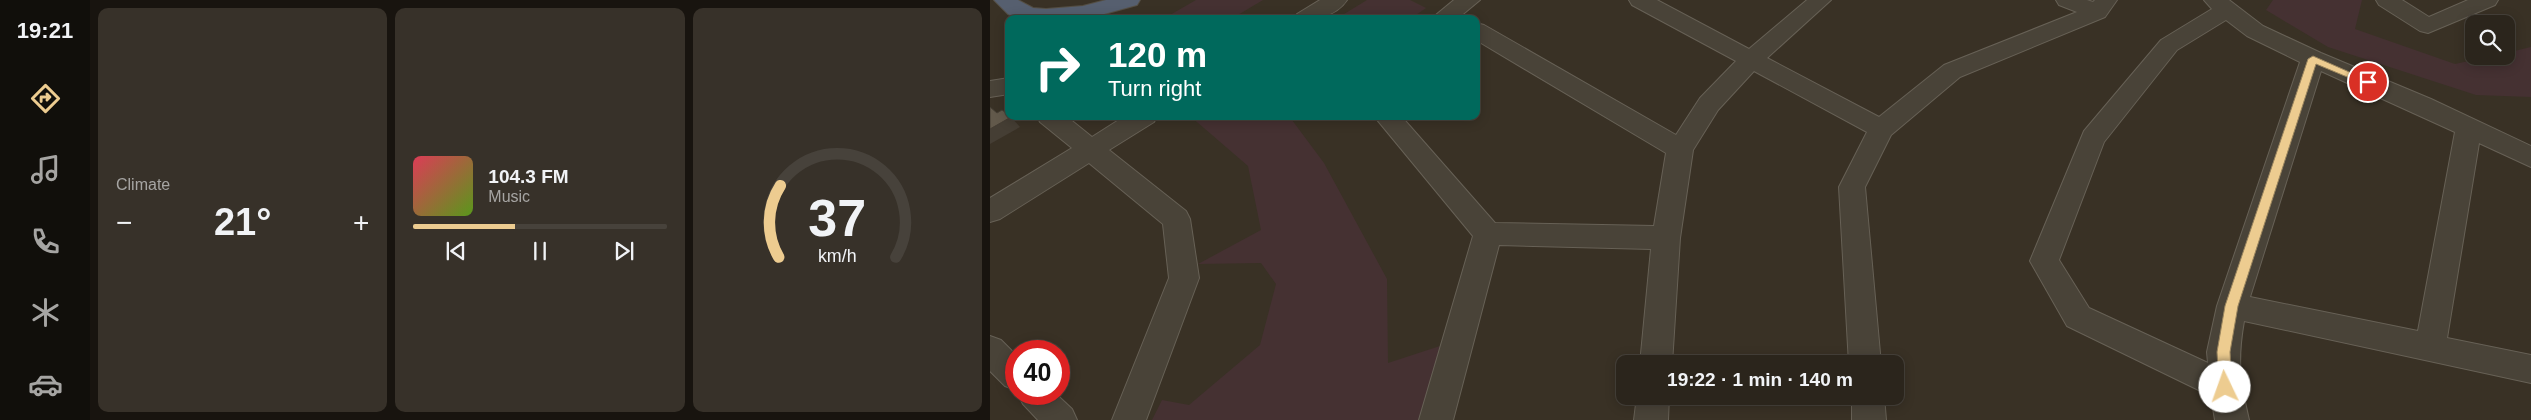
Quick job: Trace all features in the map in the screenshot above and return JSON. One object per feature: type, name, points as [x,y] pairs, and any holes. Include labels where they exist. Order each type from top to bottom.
[{"type":"highway","points":[[1005,0],[1022,11],[1038,15]]},
{"type":"highway","points":[[1072,15],[1096,11],[1129,0]]},
{"type":"highway","points":[[1109,15],[1149,0]]},
{"type":"highway","points":[[990,12],[1005,18]]},
{"type":"street","points":[[1312,15],[1336,0]]},
{"type":"street","points":[[1452,15],[1469,0]]},
{"type":"street","points":[[1640,0],[1753,58],[1881,129]]},
{"type":"street","points":[[1657,355],[1666,238],[1680,149],[1710,104],[1753,58],[1820,0]]},
{"type":"street","points":[[2067,0],[2101,6]]},
{"type":"street","points":[[2387,0],[2428,26],[2487,0]]},
{"type":"street","points":[[2225,387],[2078,317],[2044,261],[2093,138],[2169,45],[2221,4],[2255,31],[2313,59],[2422,105],[2531,157]]},
{"type":"street","points":[[1864,355],[1852,187],[1881,129],[1952,71],[2101,6]]},
{"type":"street","points":[[1480,32],[1680,149]]},
{"type":"street","points":[[2232,420],[2225,387],[2224,352],[2232,306],[2313,59]]},
{"type":"street","points":[[990,89],[1005,87]]},
{"type":"street","points":[[1054,120],[1176,219],[1184,278],[1130,420]]},
{"type":"street","points":[[990,211],[1139,120]]},
{"type":"street","points":[[1389,120],[1488,234],[1666,238]]},
{"type":"street","points":[[2430,348],[2469,127]]},
{"type":"street","points":[[1436,420],[1488,234]]},
{"type":"street","points":[[2232,306],[2531,369]]},
{"type":"street","points":[[990,350],[1005,365]]},
{"type":"street","points":[[1045,405],[1060,420]]},
{"type":"street","points":[[1651,420],[1652,405]]},
{"type":"street","points":[[1869,405],[1870,420]]},
{"type":"shaded area","points":[[1196,0],[1263,0],[1238,15],[1170,15]]},
{"type":"shaded area","points":[[1367,0],[1410,0],[1426,8],[1416,15],[1343,15]]},
{"type":"shaded area","points":[[2273,0],[2362,0],[2355,29],[2455,64],[2465,62],[2465,65],[2515,65],[2515,51],[2531,47],[2531,97],[2476,95],[2328,47],[2266,10]]},
{"type":"shaded area","points":[[1195,120],[1292,120],[1324,163],[1387,279],[1388,363],[1440,346],[1420,420],[1152,420],[1162,400],[1189,405],[1260,345],[1276,284],[1261,263],[1198,264],[1261,230],[1248,166]]},
{"type":"building","points":[[990,107],[997,113],[1002,110],[1005,112],[1006,120],[990,129]]},
{"type":"route","points":[[2225,387],[2224,352],[2232,306],[2313,59],[2368,82]]}]
